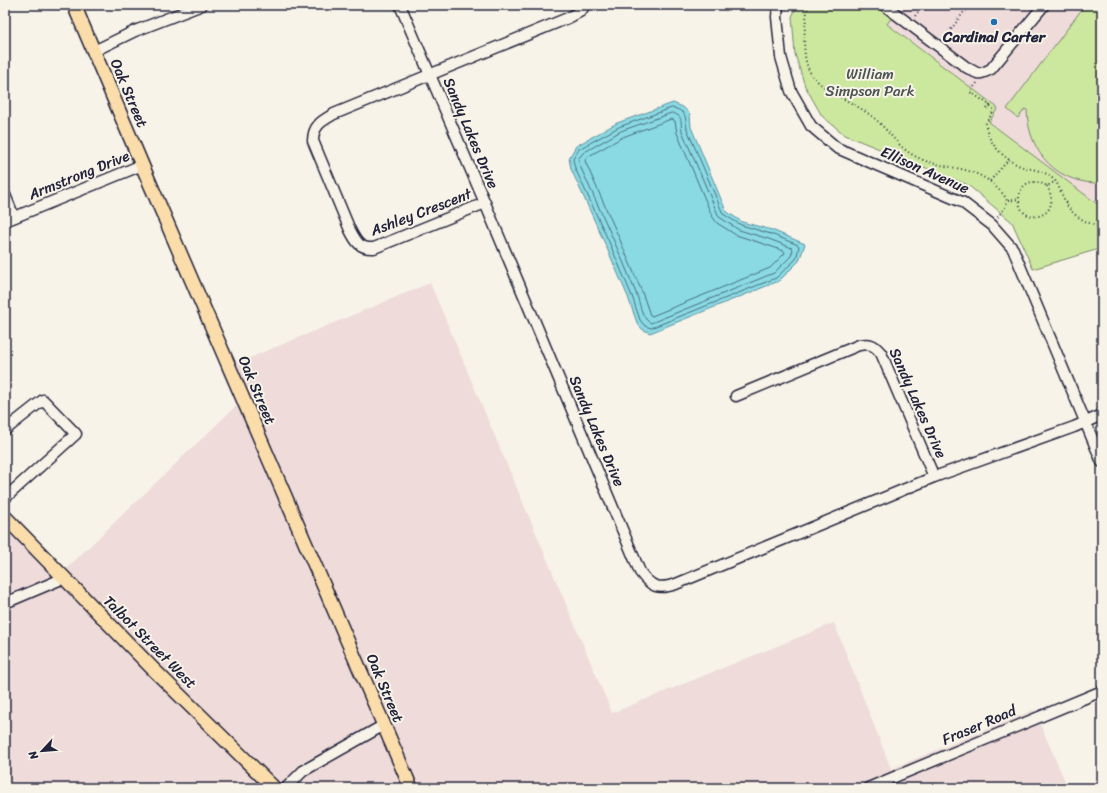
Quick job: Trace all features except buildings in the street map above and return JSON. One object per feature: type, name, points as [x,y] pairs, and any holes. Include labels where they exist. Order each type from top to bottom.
[{"type":"main road","name":"Oak Street","points":[[74,5],[411,788]]},
{"type":"main road","name":"Talbot Street West","points":[[8,524],[274,788]]},
{"type":"street","points":[[94,51],[134,30],[202,5]]},
{"type":"street","name":"Sandy Lakes Drive","points":[[400,5],[640,572],[647,582],[658,587],[667,587],[676,584],[934,476],[1074,427],[1102,415]]},
{"type":"street","name":"Ashley Crescent","points":[[485,203],[374,248],[361,246],[355,240],[350,230],[313,141],[313,133],[317,126],[334,114],[568,18],[581,11],[585,5]]},
{"type":"street","name":"Ellison Avenue","points":[[778,5],[777,17],[781,57],[791,91],[811,126],[837,148],[962,202],[992,225],[1013,249],[1102,462]]},
{"type":"street","points":[[884,5],[966,67],[981,74],[991,69],[1044,5]]},
{"type":"street","name":"Armstrong Drive","points":[[10,219],[142,165]]},
{"type":"street","points":[[5,195],[10,219]]},
{"type":"street","name":"Sandy Lakes Drive","points":[[736,396],[859,345],[868,344],[876,347],[882,353],[934,476]]},
{"type":"street","points":[[5,430],[43,400],[76,434],[5,498]]},
{"type":"street","points":[[5,603],[64,578]]},
{"type":"street","name":"Fraser Road","points":[[868,788],[1102,691]]},
{"type":"street","points":[[286,788],[303,771],[384,725]]},
{"type":"path","points":[[808,5],[805,30],[806,59],[811,73],[830,91],[869,114],[901,147],[911,154],[930,162],[971,171],[990,181],[1007,201],[1006,206],[996,220]]},
{"type":"path","points":[[944,39],[963,13],[968,9]]},
{"type":"path","points":[[915,16],[919,11]]},
{"type":"path","points":[[978,82],[970,92],[990,105],[993,109],[993,112],[986,123],[987,132],[993,144],[1008,159],[1019,165],[1047,174],[1056,181],[1064,201],[1073,213],[1086,222],[1093,225],[1102,226]]},
{"type":"path","points":[[987,109],[990,105]]},
{"type":"path","points":[[990,181],[1008,159]]},
{"type":"path","points":[[1047,186],[1056,181]]},
{"type":"path","points":[[1032,182],[1038,182],[1047,186],[1051,192],[1052,199],[1048,210],[1039,216],[1028,215],[1024,212],[1019,204],[1018,198],[1022,188],[1032,182]]},
{"type":"path","points":[[1007,201],[1018,198]]},
{"type":"shaded area","points":[[876,5],[1102,5],[1102,205],[1100,206],[989,122],[998,108],[887,23],[892,16]]},
{"type":"shaded area","points":[[430,283],[612,713],[834,623],[891,769],[1034,710],[1068,788],[5,788],[5,505],[66,569],[237,405],[221,370]]},
{"type":"green space","name":"William Simpson Park","points":[[797,5],[876,5],[892,17],[887,24],[998,108],[989,122],[1100,206],[1102,205],[1102,248],[1033,269],[1012,222],[968,185],[845,135],[822,116],[805,86],[795,54],[792,17]]},
{"type":"green space","points":[[1085,5],[1102,5],[1102,183],[1086,182],[1059,172],[1048,163],[1040,153],[1033,140],[1027,110],[1025,109],[1018,118],[1007,109]]},
{"type":"water","points":[[673,103],[683,107],[690,114],[691,127],[726,211],[742,222],[772,230],[805,244],[799,261],[779,281],[650,333],[642,329],[637,323],[628,297],[571,169],[569,158],[576,146],[617,123]]},
{"type":"place","name":"Cardinal Carter","points":[[994,22]]}]
